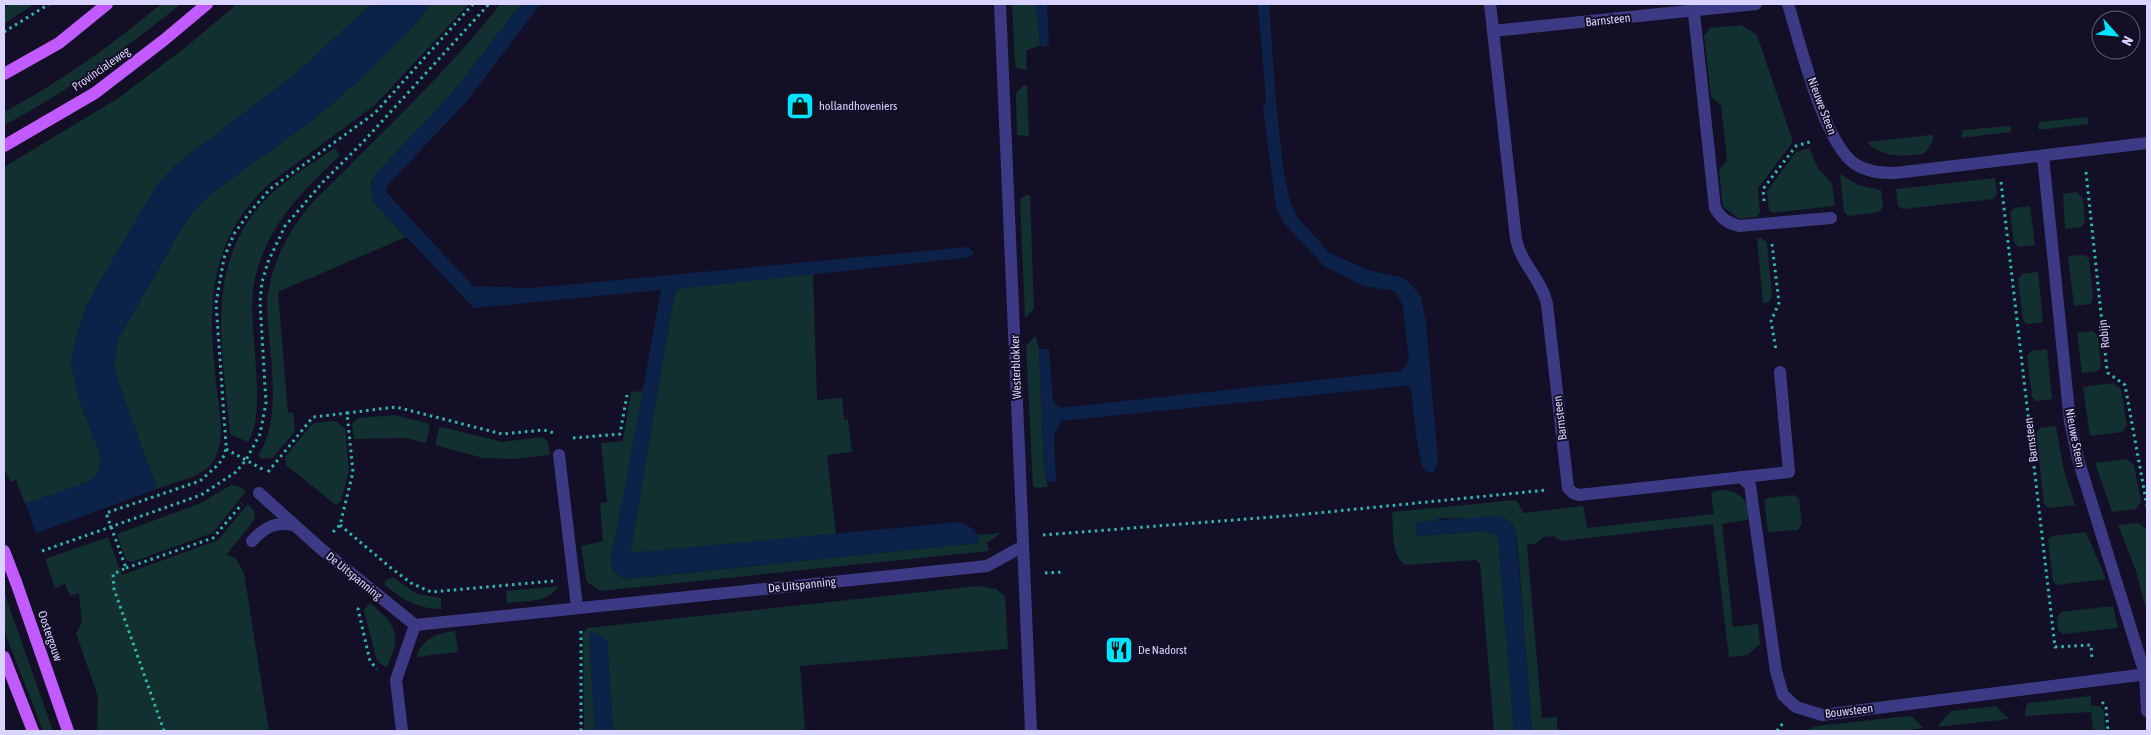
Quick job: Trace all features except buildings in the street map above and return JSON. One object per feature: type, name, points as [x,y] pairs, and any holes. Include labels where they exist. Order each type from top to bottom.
[{"type":"main road","points":[[4,74],[59,43],[107,4]]},
{"type":"main road","name":"Provincialeweg","points":[[4,146],[95,92],[164,40],[207,4]]},
{"type":"main road","name":"Oostergouw","points":[[4,551],[68,731]]},
{"type":"main road","points":[[4,657],[33,731]]},
{"type":"street","name":"Westerblokker","points":[[1000,4],[1031,731]]},
{"type":"street","name":"Barnsteen","points":[[1490,4],[1516,239],[1520,255],[1544,292],[1547,304],[1568,488]]},
{"type":"street","name":"Barnsteen","points":[[1493,31],[1693,7],[1756,4]]},
{"type":"street","name":"Nieuwe Steen","points":[[1788,4],[1823,115],[1842,151],[1854,163],[1870,171],[1887,173],[2147,143]]},
{"type":"street","points":[[1693,7],[1715,208],[1720,216],[1729,223],[1739,226],[1831,218]]},
{"type":"street","name":"Nieuwe Steen","points":[[2043,156],[2070,422],[2078,459],[2146,674],[2147,711]]},
{"type":"street","points":[[1568,488],[1573,493],[1579,495],[1789,472],[1780,372]]},
{"type":"street","points":[[560,455],[579,607]]},
{"type":"street","name":"Bouwsteen","points":[[1741,476],[1750,485],[1776,672],[1783,695],[1796,707],[1822,716],[2093,679],[2146,674]]},
{"type":"street","name":"De Uitspanning","points":[[259,493],[320,548],[415,625],[987,566],[1023,546]]},
{"type":"street","points":[[252,541],[261,531],[271,525],[286,523],[294,525]]},
{"type":"street","points":[[402,731],[396,680],[415,625]]},
{"type":"path","points":[[4,32],[48,4]]},
{"type":"path","points":[[126,568],[106,513],[200,480],[219,464],[226,449],[216,303],[224,258],[234,234],[270,189],[374,113],[473,4]]},
{"type":"path","points":[[42,552],[200,495],[236,472],[246,460],[260,434],[266,403],[260,302],[262,282],[268,262],[285,226],[323,182],[364,141],[489,4]]},
{"type":"path","name":"Robijn","points":[[2084,151],[2107,370],[2108,373],[2125,385],[2147,506]]},
{"type":"path","name":"Barnsteen","points":[[1999,161],[2055,647],[2091,645],[2093,679]]},
{"type":"path","points":[[566,437],[576,439],[620,434],[627,396]]},
{"type":"path","points":[[264,478],[313,417],[396,407],[502,434],[544,430],[557,434]]},
{"type":"path","points":[[320,548],[340,525],[353,472],[347,413]]},
{"type":"path","points":[[226,449],[268,472]]},
{"type":"path","points":[[1023,546],[1044,535],[1297,515],[1568,488]]},
{"type":"path","points":[[164,731],[114,589],[113,574],[213,538],[243,503]]},
{"type":"path","points":[[340,525],[391,568],[420,588],[438,593],[574,578]]},
{"type":"path","points":[[391,568],[358,609],[370,661],[381,673],[396,680]]},
{"type":"path","points":[[579,607],[581,731]]},
{"type":"path","points":[[2093,679],[2095,700],[2103,702],[2106,706],[2108,731]]},
{"type":"green space","points":[[10,4],[34,4],[4,24],[4,8]]},
{"type":"green space","points":[[161,4],[181,4],[73,84],[4,125],[4,112],[85,62]]},
{"type":"green space","points":[[237,4],[372,4],[294,75],[173,167],[100,281],[85,309],[77,333],[71,362],[79,399],[99,452],[101,462],[99,471],[85,483],[25,504],[16,480],[11,482],[4,470],[4,167],[117,99],[186,47]]},
{"type":"green space","points":[[431,4],[469,4],[375,105],[270,183],[246,210],[229,238],[218,266],[213,296],[212,327],[221,425],[220,442],[211,465],[203,471],[157,489],[117,379],[114,366],[118,339],[183,226],[197,207],[213,192],[313,120],[364,76],[412,28]]},
{"type":"green space","points":[[500,4],[521,4],[454,91],[376,174],[371,183],[373,202],[406,237],[278,292],[288,413],[293,412],[295,431],[273,458],[262,459],[258,456],[266,440],[273,402],[268,291],[277,260],[286,240],[311,205],[430,84]]},
{"type":"green space","points":[[1012,4],[1036,4],[1040,45],[1026,51],[1027,70],[1017,68],[1015,64]]},
{"type":"green space","points":[[1741,25],[1757,35],[1793,142],[1758,188],[1760,212],[1757,217],[1739,219],[1723,207],[1719,170],[1727,160],[1721,105],[1711,97],[1704,36],[1710,28]]},
{"type":"green space","points":[[1027,85],[1029,136],[1017,135],[1016,93],[1023,86]]},
{"type":"green space","points":[[2088,118],[2088,124],[2039,130],[2038,125],[2040,122]]},
{"type":"green space","points":[[2011,127],[2011,132],[1961,138],[1963,130]]},
{"type":"green space","points":[[1933,136],[1933,141],[1924,154],[1901,156],[1887,154],[1867,142]]},
{"type":"green space","points":[[335,148],[340,155],[311,183],[286,212],[276,228],[267,244],[254,283],[252,301],[257,410],[254,428],[248,442],[230,434],[221,339],[225,278],[234,249],[248,221],[270,195],[293,176]]},
{"type":"green space","points":[[1809,148],[1818,168],[1832,184],[1835,204],[1833,206],[1772,213],[1769,211],[1767,191],[1796,152]]},
{"type":"green space","points":[[1840,174],[1858,185],[1881,190],[1883,207],[1879,212],[1849,216],[1844,212]]},
{"type":"green space","points":[[1995,178],[1997,194],[1993,199],[1903,209],[1898,206],[1896,189]]},
{"type":"green space","points":[[2077,192],[2083,199],[2085,222],[2081,227],[2065,229],[2063,194]]},
{"type":"green space","points":[[1030,195],[1034,309],[1025,318],[1020,199]]},
{"type":"green space","points":[[2030,206],[2035,245],[2019,247],[2014,243],[2010,213],[2015,208]]},
{"type":"green space","points":[[1761,238],[1767,243],[1772,296],[1769,302],[1763,303],[1757,239]]},
{"type":"green space","points":[[2084,255],[2089,258],[2093,299],[2090,304],[2074,306],[2068,256]]},
{"type":"green space","points":[[2038,272],[2043,322],[2027,324],[2023,320],[2018,279],[2022,274]]},
{"type":"green space","points":[[813,274],[817,400],[842,398],[844,420],[848,419],[852,452],[827,455],[836,534],[630,553],[675,291],[684,288]]},
{"type":"green space","points":[[2093,331],[2098,335],[2101,367],[2098,371],[2082,373],[2077,333]]},
{"type":"green space","points":[[1036,337],[1039,349],[1044,470],[1048,487],[1037,488],[1033,486],[1026,346]]},
{"type":"green space","points":[[2047,349],[2052,399],[2036,401],[2032,397],[2027,356],[2031,351]]},
{"type":"green space","points":[[2113,383],[2121,389],[2127,425],[2122,432],[2090,436],[2083,387]]},
{"type":"green space","points":[[643,391],[610,560],[613,572],[626,579],[978,543],[979,535],[1001,533],[987,543],[989,551],[600,591],[587,582],[581,546],[603,541],[600,503],[607,502],[601,443],[623,441],[631,392]]},
{"type":"green space","points":[[395,415],[430,425],[426,443],[405,438],[354,439],[352,424],[358,418]]},
{"type":"green space","points":[[335,421],[345,428],[349,471],[341,501],[336,505],[286,465],[285,457],[313,423]]},
{"type":"green space","points":[[2056,426],[2064,471],[2075,505],[2049,508],[2044,504],[2036,433],[2040,428]]},
{"type":"green space","points":[[442,427],[503,442],[542,437],[548,442],[550,455],[513,459],[483,458],[435,445],[439,428]]},
{"type":"green space","points":[[2127,459],[2134,465],[2141,502],[2136,509],[2112,512],[2095,463]]},
{"type":"green space","points":[[231,485],[238,486],[246,491],[213,533],[132,562],[126,560],[117,534],[201,503]]},
{"type":"green space","points":[[1725,490],[1740,496],[1749,509],[1747,520],[1722,524],[1733,627],[1758,624],[1760,644],[1748,655],[1729,657],[1713,524],[1561,541],[1554,536],[1543,537],[1537,543],[1527,545],[1542,718],[1557,717],[1557,731],[1532,731],[1517,538],[1511,523],[1506,519],[1436,518],[1436,520],[1416,523],[1417,536],[1487,531],[1498,537],[1514,731],[1494,731],[1480,564],[1476,560],[1406,565],[1397,555],[1395,548],[1392,512],[1516,500],[1524,513],[1582,506],[1584,508],[1587,528],[1714,514],[1711,494],[1714,491]]},
{"type":"green space","points":[[1794,495],[1799,499],[1802,524],[1798,530],[1768,532],[1764,500]]},
{"type":"green space","points":[[248,504],[254,511],[255,519],[227,554],[236,559],[244,573],[269,731],[97,731],[98,697],[76,633],[82,622],[79,593],[70,596],[65,584],[55,588],[45,559],[108,537],[122,575],[218,540]]},
{"type":"green space","points":[[2138,523],[2146,529],[2147,538],[2147,612],[2136,571],[2118,525]]},
{"type":"green space","points":[[2086,532],[2106,579],[2057,585],[2053,581],[2048,540],[2052,536]]},
{"type":"green space","points":[[394,578],[417,594],[441,598],[441,609],[417,605],[397,594],[384,584],[387,579]]},
{"type":"green space","points":[[559,586],[549,596],[543,598],[507,603],[506,591]]},
{"type":"green space","points":[[978,586],[996,589],[1005,596],[1008,649],[800,666],[805,731],[613,731],[607,640],[589,635],[595,731],[584,731],[583,634],[587,628]]},
{"type":"green space","points":[[4,592],[53,731],[43,731],[4,630]]},
{"type":"green space","points":[[370,603],[381,612],[393,628],[395,634],[393,651],[387,667],[380,664],[376,658],[364,610]]},
{"type":"green space","points":[[2113,606],[2118,628],[2063,634],[2058,630],[2057,617],[2061,612]]},
{"type":"green space","points":[[455,631],[458,652],[416,657],[426,641],[436,635]]},
{"type":"green space","points":[[2091,696],[2091,706],[2100,706],[2104,711],[2105,731],[2093,731],[2091,712],[2025,716],[2026,706],[2029,703]]},
{"type":"green space","points":[[1996,706],[2009,719],[1937,727],[1951,711]]},
{"type":"green space","points":[[1909,716],[1914,718],[1923,728],[1900,731],[1805,731],[1816,726]]},
{"type":"water","points":[[372,4],[431,4],[412,28],[364,76],[313,120],[213,192],[197,207],[183,226],[118,339],[114,366],[117,379],[157,489],[4,545],[25,504],[85,483],[99,471],[101,462],[99,452],[79,399],[71,362],[77,333],[85,309],[156,186],[173,167],[294,75]]},
{"type":"water","points":[[521,4],[541,4],[466,102],[387,186],[386,192],[473,286],[532,288],[968,247],[974,253],[964,258],[684,288],[675,291],[630,553],[960,522],[970,527],[979,535],[978,543],[625,579],[613,572],[610,560],[661,290],[474,308],[373,202],[372,198],[373,181],[376,174],[454,91]]},
{"type":"water","points":[[1036,4],[1047,4],[1049,44],[1046,47],[1040,44]]},
{"type":"water","points":[[1258,4],[1269,4],[1276,102],[1284,174],[1290,201],[1297,217],[1330,253],[1368,270],[1400,277],[1409,282],[1421,297],[1426,322],[1438,462],[1434,472],[1429,473],[1423,469],[1417,442],[1411,389],[1403,386],[1061,421],[1054,436],[1056,482],[1048,482],[1044,470],[1039,349],[1049,349],[1053,401],[1061,408],[1401,371],[1409,362],[1403,306],[1395,291],[1363,286],[1324,266],[1284,223],[1276,207],[1263,109],[1266,99]]},
{"type":"water","points":[[1497,516],[1511,522],[1516,534],[1532,731],[1514,731],[1498,537],[1487,531],[1417,536],[1416,522],[1435,521],[1436,518],[1441,520]]},
{"type":"water","points":[[592,632],[607,640],[613,731],[595,731],[589,635]]},
{"type":"pier","points":[[25,502],[37,535],[4,547],[4,509]]},
{"type":"place","name":"hollandhoveniers","points":[[800,106]]},
{"type":"place","name":"De Nadorst","points":[[1119,650]]}]
